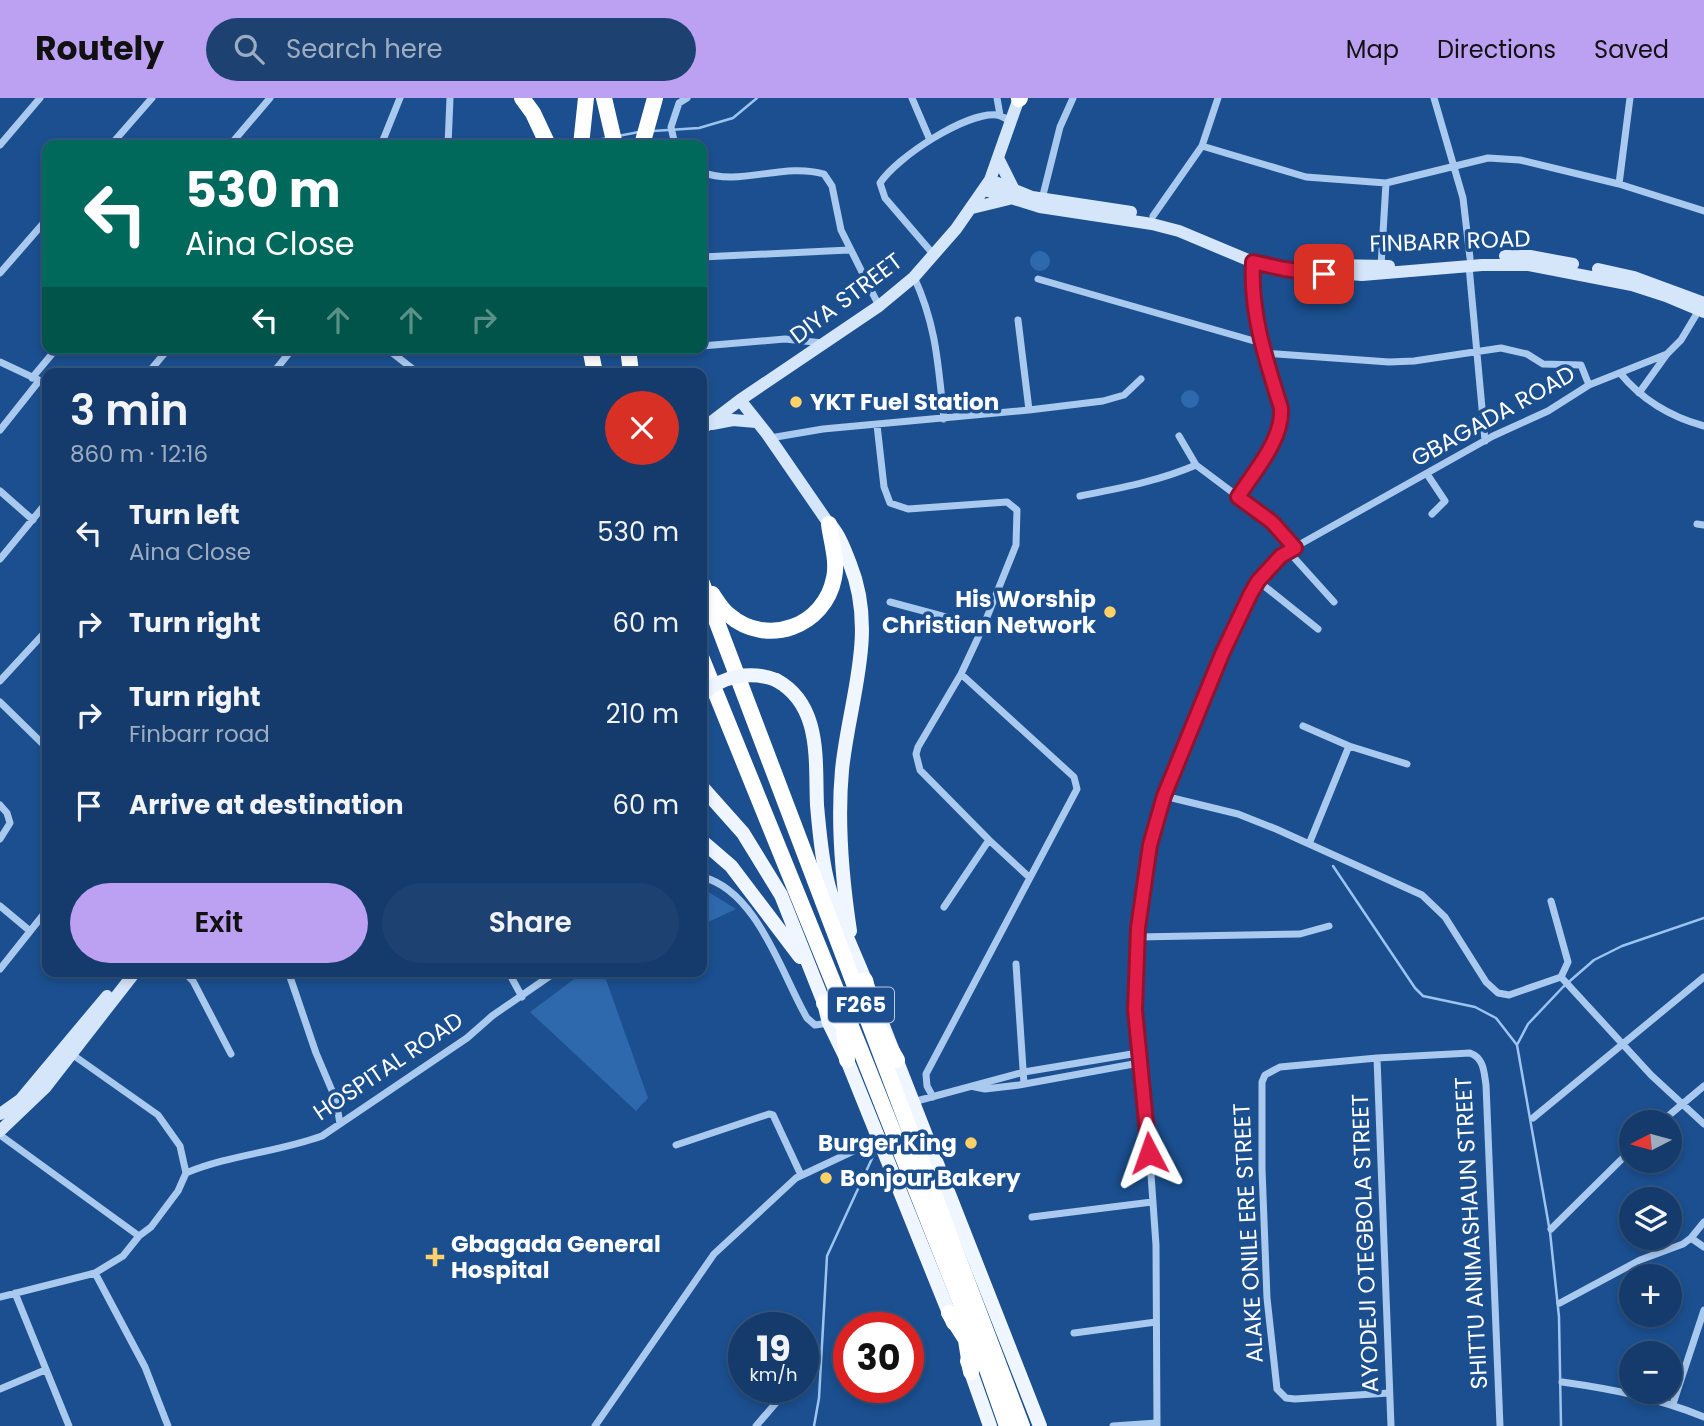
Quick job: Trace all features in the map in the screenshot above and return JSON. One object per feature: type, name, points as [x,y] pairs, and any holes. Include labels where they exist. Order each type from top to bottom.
[{"type":"highway","points":[[522,98],[533,113],[546,140]]},
{"type":"highway","points":[[582,140],[586,98]]},
{"type":"highway","points":[[604,98],[614,140]]},
{"type":"highway","points":[[643,140],[655,98]]},
{"type":"highway","points":[[707,583],[720,606],[739,623],[765,630],[790,629],[810,619],[827,600],[835,564],[829,524]]},
{"type":"highway","name":"F265","points":[[707,596],[861,986],[1022,1426]]},
{"type":"highway","name":"F265","points":[[707,672],[831,999],[979,1371],[1007,1426]]},
{"type":"highway","points":[[861,986],[890,1063]]},
{"type":"highway","points":[[831,999],[836,1024],[854,1055]]},
{"type":"highway","points":[[955,1309],[979,1371]]},
{"type":"main road","name":"DIYA STREET","points":[[707,425],[744,397],[879,306],[914,277],[988,185],[1019,98]]},
{"type":"main road","points":[[999,160],[1012,195]]},
{"type":"main road","points":[[988,185],[1034,200]]},
{"type":"main road","points":[[972,208],[1012,195]]},
{"type":"main road","name":"FINBARR ROAD","points":[[1034,200],[1153,216],[1182,224],[1256,254],[1286,261],[1381,266],[1530,261],[1634,276],[1702,308]]},
{"type":"main road","name":"FINBARR ROAD","points":[[1034,200],[1179,231],[1253,262],[1297,271],[1362,275],[1470,262]]},
{"type":"main road","points":[[744,397],[756,422],[768,436]]},
{"type":"main road","points":[[744,397],[837,535],[858,583],[863,645],[842,771],[840,811],[841,856],[853,949],[861,986]]},
{"type":"main road","points":[[707,426],[733,420],[756,422]]},
{"type":"main road","points":[[707,690],[716,683],[741,676],[760,676],[776,680],[799,699],[813,729],[817,808],[826,874],[842,927],[853,949]]},
{"type":"main road","points":[[707,793],[743,833],[761,859],[789,913],[813,976]]},
{"type":"main road","points":[[707,845],[731,866],[756,896],[831,999]]},
{"type":"main road","points":[[0,1114],[19,1100],[123,977]]},
{"type":"main road","points":[[0,1133],[45,1088],[73,1055],[132,977]]},
{"type":"main road","points":[[854,1055],[878,1139],[955,1309]]},
{"type":"main road","points":[[890,1063],[913,1102],[1040,1426]]},
{"type":"main road","points":[[979,1371],[990,1426]]},
{"type":"street","points":[[0,145],[40,98]]},
{"type":"street","points":[[115,140],[152,98]]},
{"type":"street","points":[[234,140],[270,98]]},
{"type":"street","points":[[382,140],[400,98]]},
{"type":"street","points":[[448,140],[450,98]]},
{"type":"street","points":[[674,140],[671,127],[680,100],[687,98]]},
{"type":"street","points":[[912,98],[930,139]]},
{"type":"street","points":[[997,98],[1000,115]]},
{"type":"street","points":[[1034,200],[1073,98]]},
{"type":"street","points":[[1153,216],[1202,146],[1218,98]]},
{"type":"street","points":[[1434,98],[1463,198],[1485,440]]},
{"type":"street","points":[[1619,184],[1630,98]]},
{"type":"street","points":[[934,255],[885,198],[880,183],[915,150],[930,139],[957,126],[985,116],[1000,115],[1012,122]]},
{"type":"street","points":[[1202,146],[1306,177],[1386,183],[1488,158],[1520,160],[1619,184],[1704,211]]},
{"type":"street","points":[[707,174],[718,178],[803,169],[824,174],[832,186],[841,230],[849,250],[879,306]]},
{"type":"street","points":[[1381,266],[1386,183]]},
{"type":"street","points":[[0,273],[42,225]]},
{"type":"street","points":[[707,257],[849,250]]},
{"type":"street","points":[[1238,497],[1277,436],[1282,416],[1261,343],[1253,290],[1253,262]]},
{"type":"street","points":[[914,277],[927,306],[933,329],[944,419]]},
{"type":"street","points":[[1038,279],[1261,343]]},
{"type":"street","name":"GBAGADA ROAD","points":[[1157,1424],[1156,1245],[1146,1104],[1139,1063],[1135,1010],[1138,937],[1150,845],[1164,796],[1222,654],[1258,581],[1281,556],[1485,440],[1548,411],[1589,385],[1667,354],[1681,340],[1702,308]]},
{"type":"street","points":[[1018,320],[1029,411]]},
{"type":"street","points":[[707,346],[785,339],[823,343]]},
{"type":"street","points":[[1264,353],[1389,362],[1502,348],[1527,354],[1543,364],[1581,365],[1589,385]]},
{"type":"street","points":[[152,368],[164,354]]},
{"type":"street","points":[[277,368],[288,354]]},
{"type":"street","points":[[394,354],[412,368]]},
{"type":"street","points":[[1639,393],[1667,354]]},
{"type":"street","points":[[0,362],[39,381],[0,430]]},
{"type":"street","points":[[1620,373],[1639,393],[1661,409],[1704,426]]},
{"type":"street","points":[[768,436],[1029,411],[1103,401],[1124,395],[1142,379]]},
{"type":"street","points":[[877,425],[884,487],[890,503],[908,509],[1007,502],[1017,510],[1016,545],[961,674],[918,747],[917,763],[920,770],[989,840],[1030,877]]},
{"type":"street","points":[[1180,436],[1196,465],[1272,522],[1334,602]]},
{"type":"street","points":[[1080,496],[1174,475],[1196,465]]},
{"type":"street","points":[[1427,474],[1445,501],[1432,513]]},
{"type":"street","points":[[0,491],[33,520]]},
{"type":"street","points":[[0,559],[42,508]]},
{"type":"street","points":[[1258,581],[1318,629]]},
{"type":"street","points":[[890,602],[983,626]]},
{"type":"street","points":[[0,681],[42,635]]},
{"type":"street","points":[[933,1097],[927,1086],[926,1074],[1077,789],[1074,777],[961,674]]},
{"type":"street","points":[[0,702],[42,743]]},
{"type":"street","points":[[1303,726],[1349,746],[1407,764]]},
{"type":"street","points":[[1310,844],[1349,746]]},
{"type":"street","points":[[1164,796],[1238,814],[1422,895],[1445,917],[1486,982],[1498,993],[1509,995],[1564,980]]},
{"type":"street","points":[[0,805],[10,823],[0,839]]},
{"type":"street","points":[[944,907],[989,840]]},
{"type":"street","points":[[707,879],[720,885],[737,899],[752,917],[778,958],[807,1018],[815,1025],[836,1024]]},
{"type":"street","points":[[1551,901],[1567,961],[1564,980]]},
{"type":"street","points":[[0,906],[30,931]]},
{"type":"street","points":[[0,969],[42,916]]},
{"type":"street","points":[[1138,937],[1300,934],[1329,926]]},
{"type":"street","points":[[1016,964],[1024,1084]]},
{"type":"street","points":[[189,977],[231,1054]]},
{"type":"street","points":[[290,977],[316,1053],[336,1100],[340,1125]]},
{"type":"street","points":[[511,977],[522,997]]},
{"type":"street","name":"HOSPITAL ROAD","points":[[186,1173],[322,1136],[473,1034],[492,1016],[549,977]]},
{"type":"street","points":[[1533,1118],[1704,977]]},
{"type":"street","points":[[1564,980],[1621,1044],[1704,1124]]},
{"type":"street","points":[[913,1102],[1024,1072],[1138,1053]]},
{"type":"street","name":"SHITTU ANIMASHAUN STREET","points":[[1377,1058],[1471,1054],[1477,1056],[1484,1071],[1500,1426]]},
{"type":"street","points":[[0,1297],[95,1273],[124,1256],[139,1236],[151,1227],[178,1191],[186,1173],[180,1146],[158,1115],[73,1055]]},
{"type":"street","name":"ALAKE ONILE ERE STREET","points":[[1377,1058],[1280,1068],[1265,1075],[1261,1092],[1262,1169],[1268,1298],[1277,1389],[1286,1398],[1295,1399],[1389,1393]]},
{"type":"street","name":"AYODEJI OTEGBOLA STREET","points":[[1377,1058],[1391,1426]]},
{"type":"street","points":[[974,1086],[985,1089],[1024,1084],[1139,1063]]},
{"type":"street","points":[[1674,1110],[1704,1086]]},
{"type":"street","points":[[676,1145],[769,1114],[774,1115],[801,1175]]},
{"type":"street","points":[[0,1133],[139,1236]]},
{"type":"street","points":[[595,1426],[715,1254],[801,1175],[878,1139]]},
{"type":"street","points":[[1550,1229],[1619,1162]]},
{"type":"street","points":[[1032,1217],[1152,1202]]},
{"type":"street","points":[[1560,1303],[1611,1275],[1691,1238],[1704,1222]]},
{"type":"street","points":[[1691,1238],[1704,1247]]},
{"type":"street","points":[[95,1273],[145,1367],[169,1426]]},
{"type":"street","points":[[15,1293],[69,1426]]},
{"type":"street","points":[[1682,1377],[1704,1310]]},
{"type":"street","points":[[1074,1333],[1156,1322]]},
{"type":"street","points":[[0,1389],[45,1370]]},
{"type":"street","points":[[1562,1382],[1619,1391]]},
{"type":"street","points":[[756,1426],[776,1403]]},
{"type":"street","points":[[1673,1404],[1704,1416]]},
{"type":"street","points":[[1113,1426],[1157,1424]]},
{"type":"shaded area","points":[[1040,251],[1047,254],[1050,261],[1047,268],[1040,271],[1033,268],[1030,261],[1033,254]]},
{"type":"shaded area","points":[[1190,390],[1196,393],[1199,399],[1196,405],[1190,408],[1184,405],[1181,399],[1184,393]]},
{"type":"shaded area","points":[[707,891],[736,909],[707,923]]},
{"type":"shaded area","points":[[577,977],[605,977],[648,1098],[636,1111],[530,1012]]},
{"type":"waterway","points":[[653,131],[699,128],[733,118],[757,98]]},
{"type":"waterway","points":[[618,136],[639,132]]},
{"type":"waterway","points":[[598,140],[608,138]]},
{"type":"waterway","points":[[1333,866],[1423,996],[1475,1007],[1496,1018],[1517,1045],[1550,1232],[1559,1317],[1561,1426]]},
{"type":"waterway","points":[[1517,1045],[1528,1024],[1563,987],[1594,960],[1622,946],[1704,918]]},
{"type":"waterway","points":[[814,1426],[819,1398],[827,1256],[875,1152]]},
{"type":"place","name":"YKT Fuel Station","points":[[796,402]]},
{"type":"place","name":"His Worship Christian Network","points":[[1110,612]]},
{"type":"place","name":"Burger King","points":[[971,1143]]},
{"type":"place","name":"Bonjour Bakery","points":[[826,1178]]},
{"type":"place","name":"Gbagada General Hospital","points":[[435,1257]]},
{"type":"route","points":[[1149,1153],[1135,1010],[1138,928],[1150,845],[1164,796],[1222,654],[1250,595],[1258,581],[1281,556],[1295,548],[1272,522],[1238,497],[1277,436],[1282,416],[1261,343],[1254,305],[1253,262],[1324,274]]}]
